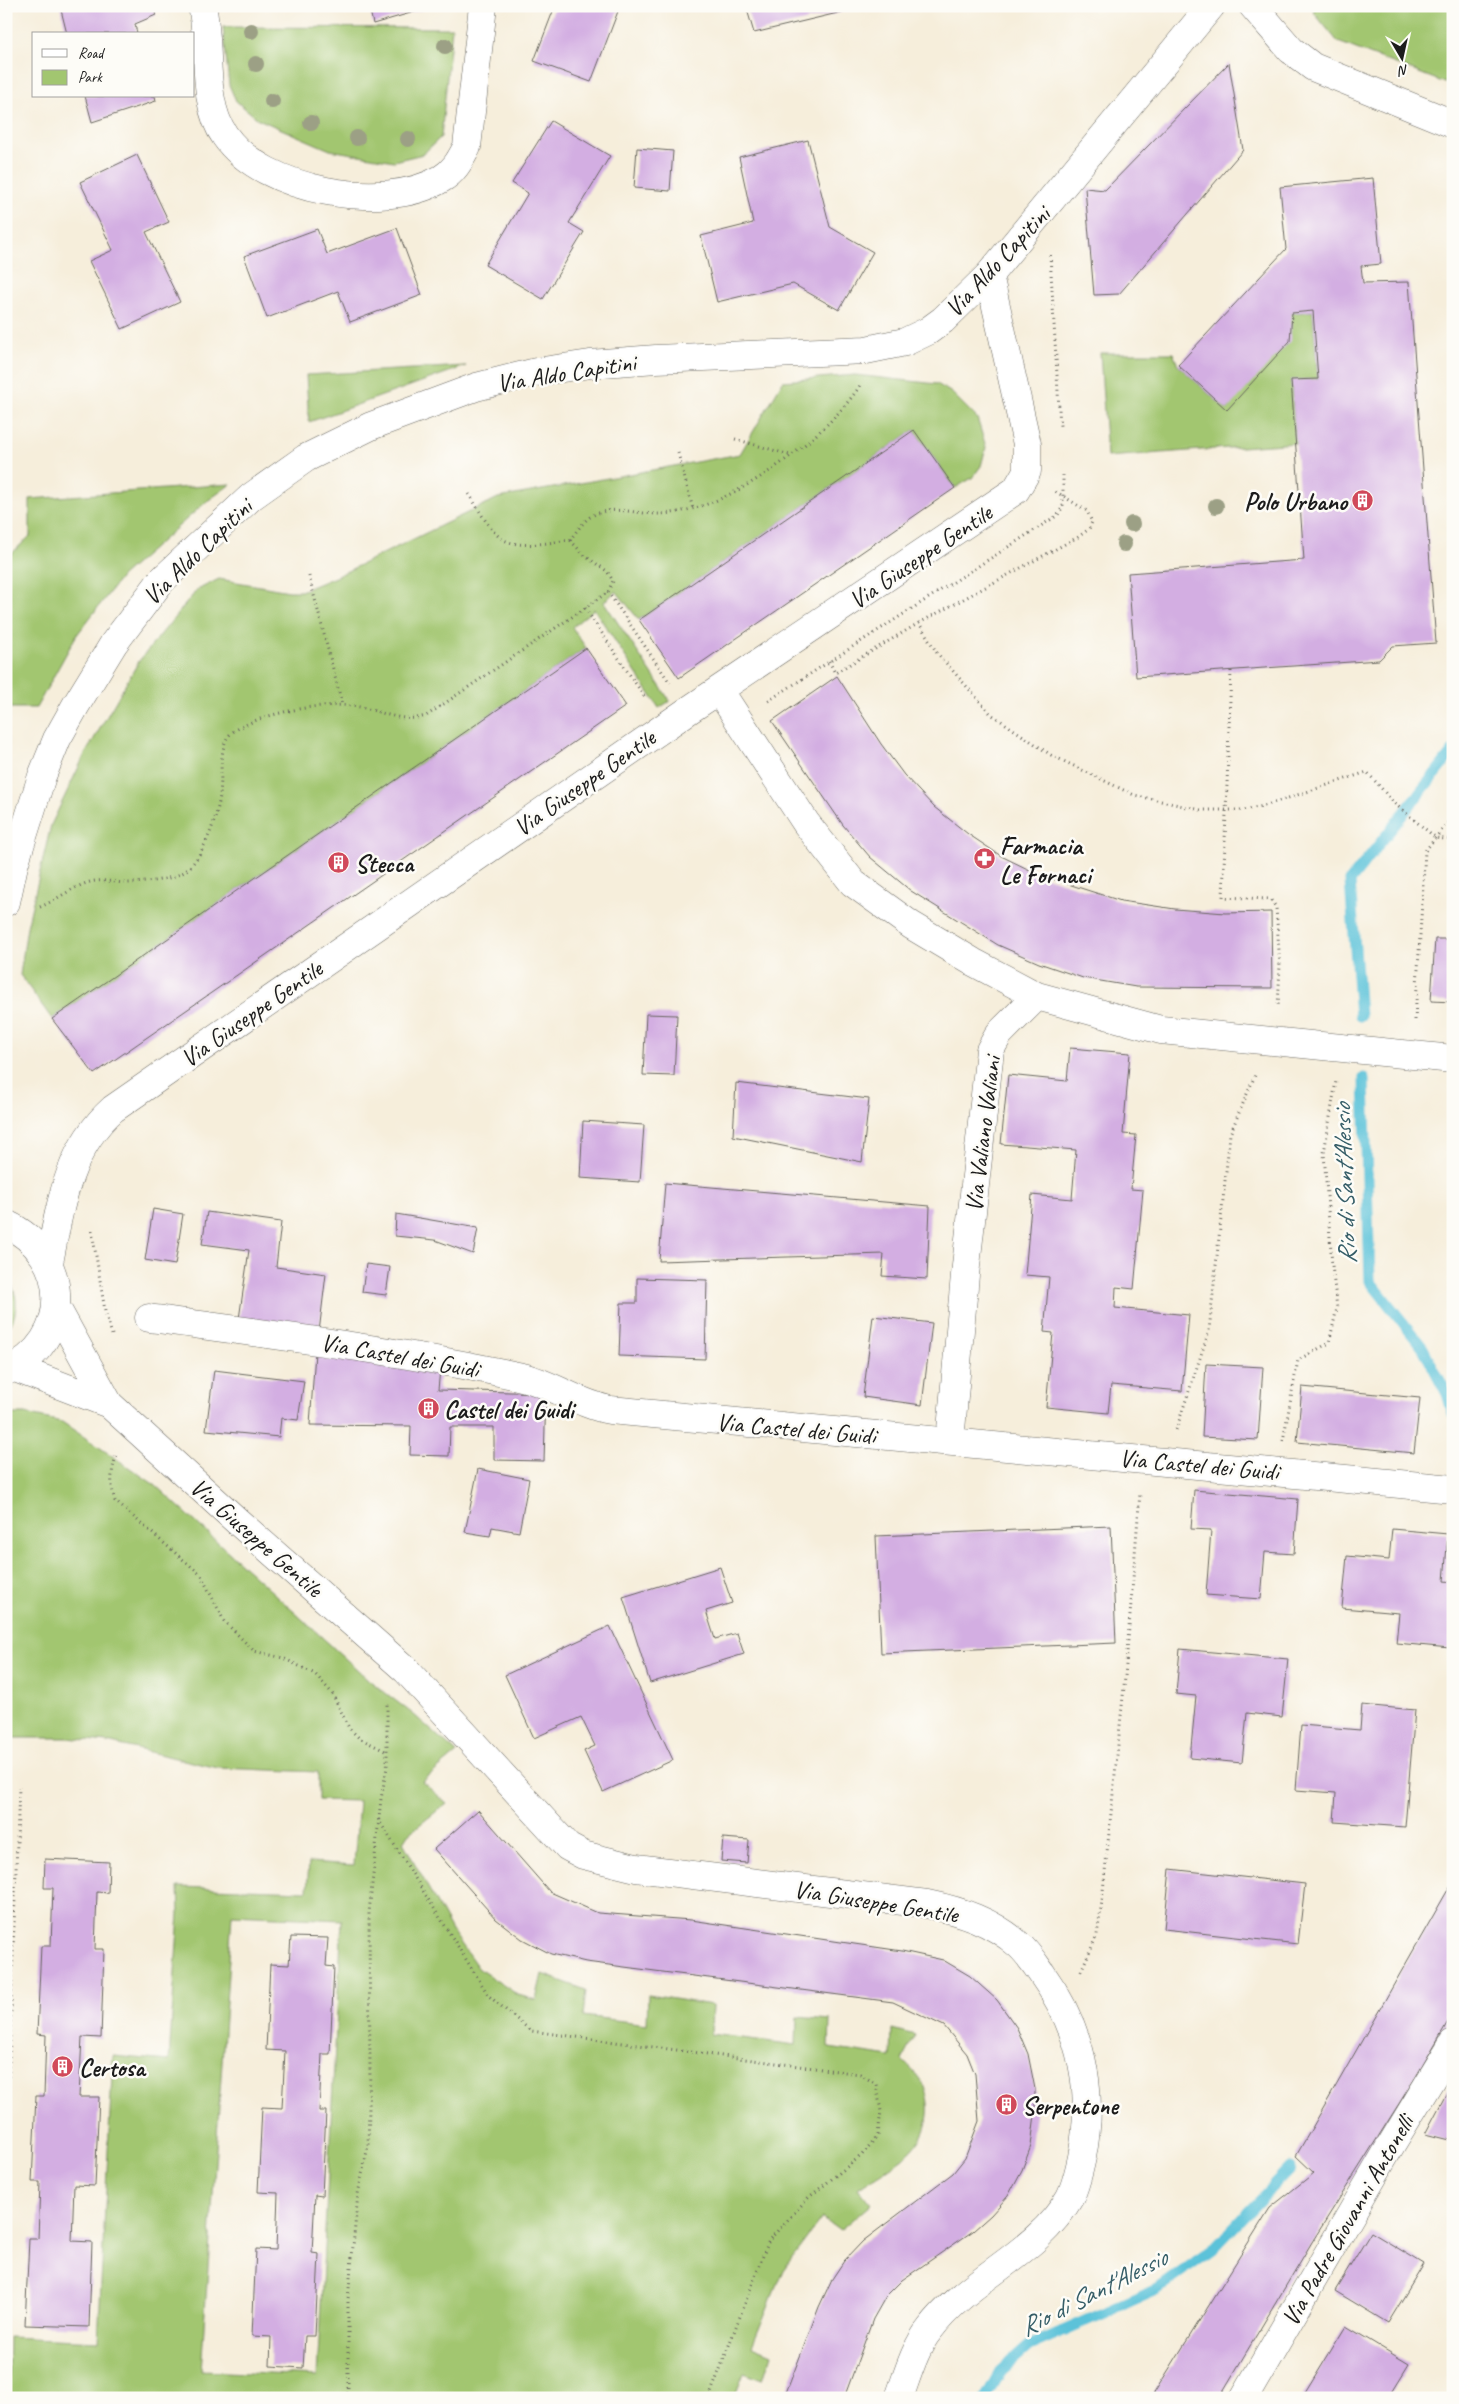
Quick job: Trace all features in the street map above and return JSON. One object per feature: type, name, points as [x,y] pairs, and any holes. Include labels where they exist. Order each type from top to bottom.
[{"type":"street","points":[[202,6],[212,109],[224,136],[245,158],[264,170],[301,184],[334,191],[385,195],[424,188],[443,178],[456,166],[467,147],[483,6]]},
{"type":"street","name":"Via Aldo Capitini","points":[[6,902],[24,830],[45,769],[76,705],[114,643],[161,581],[208,535],[251,497],[306,458],[400,414],[476,387],[536,372],[590,364],[656,359],[866,350],[905,342],[928,331],[943,320],[989,275],[1211,6]]},
{"type":"street","points":[[1253,6],[1291,50],[1313,67],[1453,124]]},
{"type":"street","points":[[989,275],[1027,444],[1026,474]]},
{"type":"street","name":"Via Giuseppe Gentile","points":[[49,1263],[70,1171],[81,1147],[108,1113],[689,710],[1008,498],[1016,490],[1026,474]]},
{"type":"street","points":[[719,690],[806,823],[853,883],[880,905],[918,930],[1037,996],[1161,1030],[1453,1059]]},
{"type":"street","name":"Via Valiano Valiani","points":[[950,1441],[965,1275],[990,1050],[999,1034],[1037,996]]},
{"type":"street","points":[[6,1224],[28,1236],[49,1263],[56,1285],[56,1307],[50,1328],[40,1347],[32,1355],[10,1369]]},
{"type":"street","name":"Via Giuseppe Gentile","points":[[56,1307],[109,1404],[406,1670],[568,1847],[583,1855],[604,1861],[656,1871],[917,1902],[953,1909],[980,1918],[1000,1930],[1020,1946],[1044,1977],[1063,2006],[1079,2050],[1087,2090],[1088,2119],[1078,2176],[1070,2196],[1060,2212],[1037,2239],[970,2289],[929,2329],[899,2398]]},
{"type":"street","name":"Via Castel dei Guidi","points":[[149,1318],[419,1356],[539,1381],[583,1402],[610,1410],[1453,1489]]},
{"type":"street","name":"Via Giuseppe Gentile","points":[[10,1369],[109,1404]]},
{"type":"street","name":"Via Padre Giovanni Antonelli","points":[[1244,2398],[1391,2144],[1453,2043]]},
{"type":"path","points":[[469,494],[494,530],[504,540],[523,543],[570,540],[584,522],[608,510],[659,514],[693,509],[710,503],[745,486],[791,455],[819,431],[856,391],[884,347]]},
{"type":"path","points":[[735,439],[791,455]]},
{"type":"path","points":[[678,454],[693,509]]},
{"type":"path","points":[[739,720],[829,662],[835,673],[919,623],[1078,537],[1089,528],[1092,522],[1087,511],[1026,474]]},
{"type":"path","points":[[32,910],[93,881],[144,882],[183,872],[198,856],[218,809],[225,746],[233,732],[256,720],[304,709],[342,704],[361,707],[396,718],[412,720],[426,716],[585,608],[608,592],[613,581],[610,576],[585,556],[570,540]]},
{"type":"path","points":[[309,576],[342,704]]},
{"type":"path","points":[[608,592],[689,710]]},
{"type":"path","points":[[585,608],[665,727]]},
{"type":"path","points":[[919,623],[937,653],[991,714],[1051,755],[1134,795],[1201,810],[1225,810],[1264,806],[1367,772],[1395,804],[1436,838],[1453,840]]},
{"type":"path","points":[[1080,1978],[1081,1971],[1097,1935],[1102,1901],[1125,1677],[1141,1480],[1153,1460],[1175,1433],[1209,1331],[1230,1134],[1268,1042],[1279,1002],[1276,907],[1270,899],[1224,897],[1225,810],[1231,671]]},
{"type":"path","points":[[1413,1055],[1425,851],[1453,816]]},
{"type":"path","points":[[1278,1472],[1298,1360],[1329,1343],[1337,1308],[1324,1153],[1342,1049]]},
{"type":"path","points":[[91,1221],[105,1311],[115,1344]]},
{"type":"path","points":[[136,1429],[116,1456],[111,1472],[111,1486],[115,1501],[201,1575],[224,1621],[254,1651],[283,1658],[315,1674],[332,1693],[350,1728],[360,1738],[387,1752]]},
{"type":"path","points":[[348,2398],[348,2299],[358,2194],[368,2146],[370,2071],[369,1913],[378,1819],[387,1767],[387,1700]]},
{"type":"path","points":[[6,2147],[19,1786]]},
{"type":"path","points":[[378,1819],[489,1996],[531,2032],[860,2074],[876,2084],[881,2111],[878,2135],[862,2155],[809,2197],[769,2240],[709,2398]]},
{"type":"green space","points":[[1312,6],[1453,6],[1453,86],[1338,42],[1315,14]]},
{"type":"green space","points":[[223,27],[452,28],[441,137],[423,154],[394,161],[330,150],[258,119],[236,101],[229,85]]},
{"type":"green space","points":[[1313,311],[1318,379],[1291,381],[1296,443],[1107,457],[1100,353],[1173,353],[1178,365],[1227,410],[1292,313]]},
{"type":"green space","points":[[466,366],[309,422],[306,375]]},
{"type":"green space","points":[[855,375],[937,384],[952,393],[977,418],[986,447],[981,466],[972,478],[955,488],[914,430],[639,620],[616,591],[604,602],[670,701],[659,708],[594,609],[572,627],[586,648],[52,1019],[20,975],[27,927],[51,825],[84,756],[139,661],[197,590],[219,579],[289,591],[301,591],[335,577],[498,498],[740,454],[783,381]]},
{"type":"green space","points":[[231,484],[206,502],[122,576],[76,636],[36,708],[6,708],[6,559],[30,536],[30,499]]},
{"type":"green space","points":[[6,1277],[14,1290],[16,1304],[13,1318],[6,1332]]},
{"type":"green space","points":[[6,1414],[25,1414],[62,1422],[155,1485],[370,1681],[413,1714],[457,1753],[422,1782],[447,1803],[408,1834],[403,1842],[452,1931],[479,1969],[518,1995],[536,2000],[542,1974],[586,1990],[583,2016],[647,2024],[648,1995],[712,2005],[711,2034],[796,2045],[797,2017],[830,2020],[829,2048],[891,2057],[892,2029],[915,2035],[902,2060],[919,2077],[925,2090],[928,2116],[924,2132],[909,2153],[858,2188],[871,2204],[840,2231],[822,2218],[783,2270],[752,2346],[771,2354],[763,2380],[744,2373],[734,2398],[8,2398],[9,2337],[98,2341],[113,2056],[169,2061],[179,1913],[178,1887],[307,1891],[309,1862],[354,1865],[359,1801],[318,1800],[318,1772],[218,1768],[107,1742],[67,1738],[6,1738]],"holes":[[[232,1915],[342,1920],[317,2376],[201,2371]]]},
{"type":"building","points":[[60,6],[152,6],[156,15],[135,24],[137,32],[66,32]]},
{"type":"building","points":[[369,6],[431,6],[431,7],[373,24]]},
{"type":"building","points":[[555,6],[620,6],[591,82],[534,61]]},
{"type":"building","points":[[746,6],[863,6],[863,7],[754,33]]},
{"type":"building","points":[[1229,63],[1243,150],[1119,294],[1094,295],[1085,188],[1105,190]]},
{"type":"building","points":[[86,98],[155,98],[156,101],[92,122]]},
{"type":"building","points":[[551,121],[610,156],[569,223],[584,232],[543,299],[485,265],[528,193],[512,183]]},
{"type":"building","points":[[808,140],[830,227],[873,252],[839,310],[793,284],[717,302],[701,236],[753,223],[739,157]]},
{"type":"building","points":[[637,148],[673,151],[670,191],[634,188]]},
{"type":"building","points":[[137,155],[169,222],[146,232],[180,302],[122,329],[89,261],[113,250],[80,182]]},
{"type":"building","name":"Polo Urbano","points":[[1373,178],[1381,264],[1361,266],[1363,283],[1409,282],[1436,643],[1393,646],[1379,660],[1136,677],[1128,573],[1304,560],[1291,380],[1318,379],[1313,311],[1292,313],[1290,341],[1227,410],[1178,365],[1286,249],[1280,187]]},
{"type":"building","points":[[397,228],[422,295],[350,322],[338,291],[267,318],[244,256],[317,229],[327,254]]},
{"type":"building","points":[[914,430],[955,488],[679,678],[639,620]]},
{"type":"building","name":"Stecca","points":[[586,648],[626,706],[94,1074],[52,1019]]},
{"type":"building","points":[[837,676],[881,744],[904,775],[934,807],[968,834],[1001,856],[1040,875],[1121,901],[1175,909],[1225,913],[1271,912],[1272,988],[1136,987],[1083,978],[1039,963],[998,945],[911,891],[870,857],[843,825],[772,721]]},
{"type":"building","points":[[1435,939],[1453,939],[1453,1002],[1431,1001]]},
{"type":"building","points":[[646,1014],[677,1015],[674,1076],[643,1075]]},
{"type":"building","points":[[1070,1048],[1130,1053],[1123,1134],[1136,1135],[1131,1189],[1143,1190],[1134,1289],[1116,1287],[1115,1308],[1189,1315],[1182,1391],[1111,1385],[1108,1413],[1046,1407],[1053,1333],[1044,1332],[1049,1277],[1025,1275],[1032,1195],[1072,1199],[1076,1150],[1001,1144],[1008,1075],[1067,1081]]},
{"type":"building","points":[[736,1083],[869,1099],[862,1162],[733,1136]]},
{"type":"building","points":[[583,1121],[644,1125],[640,1182],[580,1178]]},
{"type":"building","points":[[665,1183],[930,1206],[927,1279],[882,1276],[884,1254],[659,1261]]},
{"type":"building","points":[[153,1209],[183,1214],[175,1265],[145,1260]]},
{"type":"building","points":[[207,1212],[281,1222],[276,1267],[326,1274],[319,1332],[239,1319],[249,1250],[202,1244]]},
{"type":"building","points":[[396,1214],[478,1228],[473,1254],[435,1240],[395,1236]]},
{"type":"building","points":[[366,1264],[390,1267],[386,1295],[362,1292]]},
{"type":"building","points":[[637,1278],[707,1280],[705,1359],[619,1356],[621,1303],[637,1303]]},
{"type":"building","points":[[873,1316],[932,1323],[922,1405],[863,1397]]},
{"type":"building","name":"Castel dei Guidi","points":[[315,1352],[440,1369],[438,1390],[546,1393],[544,1461],[494,1460],[494,1427],[450,1427],[449,1456],[410,1455],[411,1426],[310,1425]]},
{"type":"building","points":[[1206,1364],[1263,1367],[1258,1440],[1202,1437]]},
{"type":"building","points":[[214,1370],[304,1381],[298,1420],[281,1418],[279,1437],[206,1430]]},
{"type":"building","points":[[1302,1387],[1420,1398],[1414,1453],[1297,1442]]},
{"type":"building","points":[[478,1469],[529,1479],[519,1532],[492,1527],[490,1536],[465,1532]]},
{"type":"building","points":[[1194,1490],[1298,1499],[1294,1554],[1265,1552],[1261,1599],[1206,1595],[1211,1530],[1191,1529]]},
{"type":"building","points":[[1111,1526],[1116,1643],[881,1653],[876,1536]]},
{"type":"building","points":[[1392,1529],[1448,1534],[1444,1581],[1453,1582],[1450,1648],[1396,1643],[1399,1613],[1342,1608],[1347,1556],[1389,1560]]},
{"type":"building","points":[[720,1567],[732,1603],[706,1611],[715,1639],[737,1633],[744,1654],[650,1683],[623,1597]]},
{"type":"building","points":[[610,1626],[673,1760],[603,1792],[584,1751],[595,1746],[581,1717],[534,1738],[505,1675]]},
{"type":"building","points":[[1180,1649],[1288,1659],[1282,1717],[1247,1713],[1242,1763],[1190,1758],[1196,1696],[1176,1694]]},
{"type":"building","points":[[1362,1705],[1415,1710],[1405,1827],[1334,1822],[1336,1793],[1296,1790],[1301,1725],[1360,1730]]},
{"type":"building","name":"Serpentone","points":[[478,1810],[550,1892],[598,1913],[691,1920],[902,1951],[943,1960],[970,1976],[997,2000],[1017,2028],[1028,2054],[1035,2089],[1035,2114],[1031,2146],[1022,2170],[1008,2196],[991,2215],[973,2231],[902,2280],[886,2296],[873,2319],[844,2398],[784,2398],[819,2307],[832,2279],[844,2261],[863,2241],[953,2173],[965,2158],[979,2121],[975,2074],[967,2054],[944,2026],[893,2002],[586,1962],[551,1954],[522,1939],[496,1919],[434,1849]]},
{"type":"building","points":[[723,1838],[749,1840],[747,1863],[721,1861]]},
{"type":"building","name":"Certosa","points":[[45,1859],[109,1862],[108,1893],[97,1892],[95,1949],[104,1949],[101,2038],[82,2037],[79,2097],[99,2097],[95,2186],[74,2185],[72,2241],[92,2242],[89,2327],[25,2325],[29,2239],[38,2239],[40,2182],[32,2182],[36,2096],[44,2096],[46,2035],[37,2034],[41,1946],[51,1946],[53,1888],[44,1888]]},
{"type":"building","points":[[1170,1869],[1305,1884],[1298,1944],[1164,1929]]},
{"type":"building","points":[[1453,1881],[1453,2013],[1417,2075],[1312,2242],[1219,2398],[1151,2398],[1270,2208],[1314,2173],[1296,2156]]},
{"type":"building","points":[[291,1937],[328,1938],[326,1966],[334,1967],[330,2054],[322,2054],[319,2111],[326,2111],[322,2196],[315,2195],[312,2253],[319,2254],[315,2336],[305,2336],[303,2368],[270,2366],[271,2337],[252,2336],[256,2249],[276,2250],[278,2193],[258,2192],[262,2107],[282,2108],[285,2051],[266,2050],[270,1964],[289,1965]]},
{"type":"building","points":[[1453,2081],[1453,2141],[1425,2134]]},
{"type":"building","points":[[1371,2232],[1424,2264],[1388,2323],[1335,2291]]},
{"type":"building","points":[[1346,2326],[1409,2364],[1388,2398],[1302,2398]]},
{"type":"waterway","name":"Rio di Sant'Alessio","points":[[1360,1016],[1350,881],[1453,751]]},
{"type":"waterway","name":"Rio di Sant'Alessio","points":[[1364,1078],[1370,1281],[1423,1348],[1447,1394],[1453,1414]]},
{"type":"waterway","name":"Rio di Sant'Alessio","points":[[986,2398],[1001,2371],[1029,2346],[1158,2289],[1212,2250],[1290,2168]]},
{"type":"place","name":"Polo Urbano","points":[[1363,501]]},
{"type":"place","name":"Farmacia Le Fornaci","points":[[984,859]]},
{"type":"place","name":"Stecca","points":[[339,863]]},
{"type":"place","name":"Castel dei Guidi","points":[[428,1409]]},
{"type":"place","name":"Certosa","points":[[63,2067]]},
{"type":"place","name":"Serpentone","points":[[1006,2105]]}]
